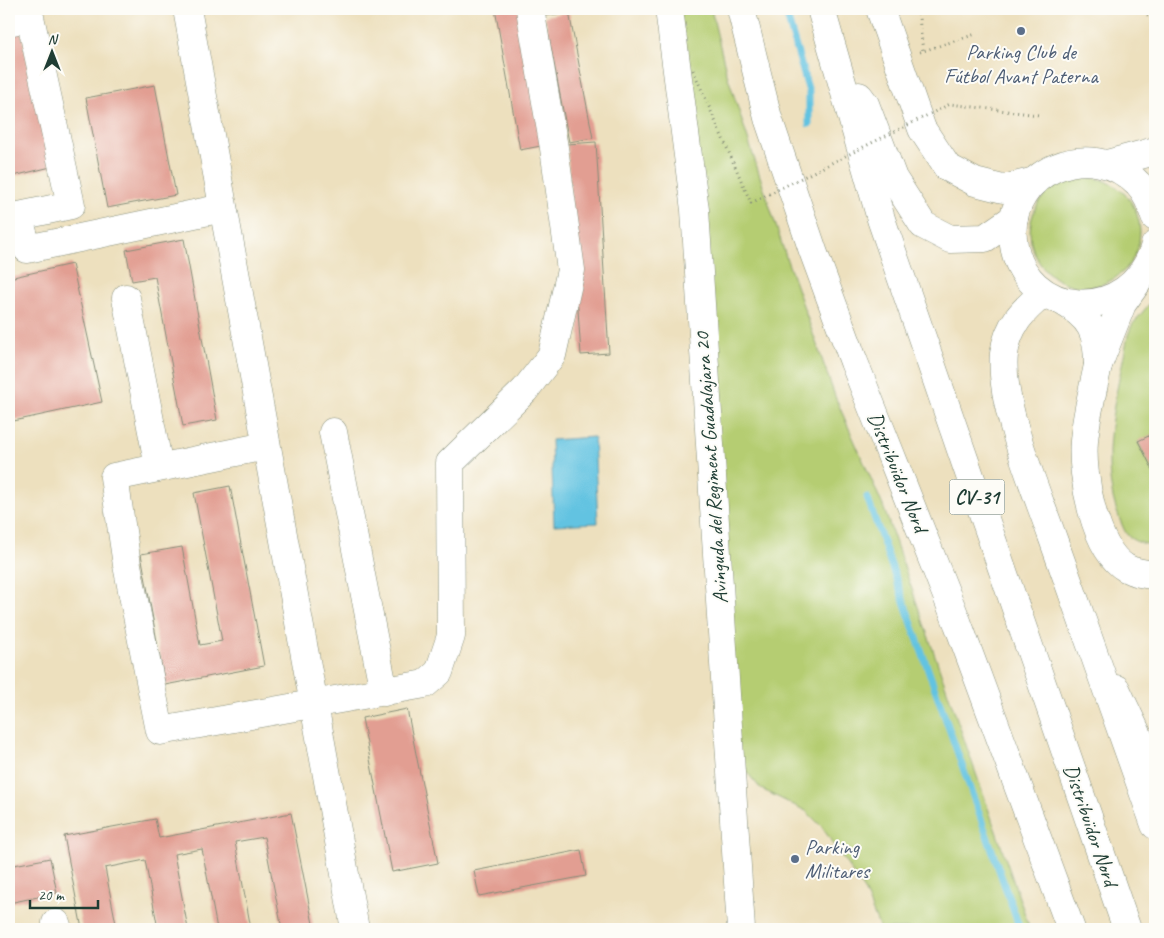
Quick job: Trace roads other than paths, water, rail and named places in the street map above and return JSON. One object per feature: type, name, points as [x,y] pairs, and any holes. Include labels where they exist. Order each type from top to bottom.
[{"type":"main road","points":[[187,9],[355,929]]},
{"type":"main road","points":[[266,446],[114,477],[127,565],[160,731],[424,684],[439,672],[451,636],[450,463],[525,390],[552,355],[572,270],[554,148],[530,9]]},
{"type":"main road","name":"Avinguda del Regiment Guadalajara 20","points":[[669,9],[694,210],[742,929]]},
{"type":"main road","name":"Distribuïdor Nord","points":[[741,9],[768,118],[813,251],[854,362],[958,624],[1068,924]]},
{"type":"main road","name":"Distribuïdor Nord","points":[[821,9],[881,219],[1127,929]]},
{"type":"main road","points":[[880,9],[910,56],[922,129],[947,167],[975,182],[1003,189],[1035,181]]},
{"type":"main road","points":[[9,22],[30,17],[71,205],[19,216],[27,249],[223,208]]},
{"type":"main road","points":[[835,62],[865,104],[893,178],[923,225],[950,239],[985,238],[1014,218]]},
{"type":"main road","points":[[1107,164],[1155,150]]},
{"type":"main road","points":[[1155,217],[1149,200],[1138,184],[1124,172],[1107,164],[1088,161],[1068,162],[1050,170],[1035,181],[1022,198],[1014,218],[1013,239],[1018,259],[1028,277],[1053,297],[1074,308],[1092,328],[1098,346],[1098,365],[1084,440],[1084,458],[1089,499],[1105,542],[1114,556],[1124,567],[1138,573],[1155,575]]},
{"type":"main road","points":[[1098,365],[1122,304],[1151,261],[1155,245]]},
{"type":"main road","points":[[1139,280],[1123,293],[1104,302],[1083,304],[1053,297],[1023,310],[1013,324],[1006,340],[1004,373],[1005,391],[1036,490],[1155,825]]},
{"type":"main road","points":[[126,298],[159,467]]},
{"type":"main road","points":[[333,432],[384,692]]},
{"type":"main road","points":[[1083,624],[1146,749],[1155,772]]},
{"type":"water","points":[[594,437],[598,523],[554,525],[551,440]]},
{"type":"waterway","points":[[785,9],[809,92],[809,124]]},
{"type":"waterway","points":[[867,497],[1020,929]]},
{"type":"place","name":"Parking Club de Fútbol Avant Paterna","points":[[1021,31]]},
{"type":"place","name":"Parking Militares","points":[[795,859]]}]
